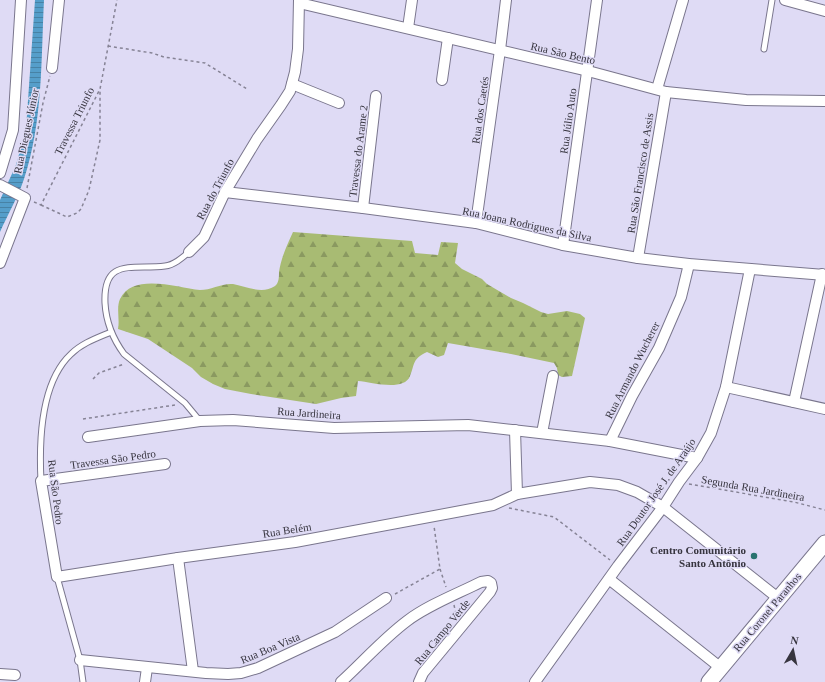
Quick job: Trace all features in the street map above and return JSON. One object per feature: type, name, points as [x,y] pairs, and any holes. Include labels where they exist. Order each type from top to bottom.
[{"type":"street","points":[[0,173],[13,130],[21,0]]},
{"type":"street","points":[[52,68],[59,0]]},
{"type":"street","points":[[408,28],[412,0]]},
{"type":"street","name":"Rua dos Caetés","points":[[476,223],[506,0]]},
{"type":"street","name":"Rua Júlio Auto","points":[[563,245],[597,0]]},
{"type":"street","name":"Rua São Francisco de Assis","points":[[638,258],[661,91],[683,0]]},
{"type":"street","points":[[790,0],[825,11]]},
{"type":"street","name":"Rua São Bento","points":[[299,1],[588,71],[661,91],[746,100],[825,101]]},
{"type":"street","name":"Rua do Triunfo","points":[[188,252],[204,237],[225,192],[257,139],[282,105],[290,91],[295,72],[298,49],[299,1]]},
{"type":"street","points":[[442,80],[448,38]]},
{"type":"street","points":[[292,84],[339,103]]},
{"type":"street","name":"Travessa do Arame 2","points":[[363,208],[376,96]]},
{"type":"street","points":[[0,263],[22,197],[1,185]]},
{"type":"street","name":"Rua Joana Rodrigues da Silva","points":[[225,192],[476,223],[563,245],[638,258],[689,264],[824,274]]},
{"type":"street","name":"Rua Armando Wucherer","points":[[610,441],[632,396],[659,348],[681,298],[689,264]]},
{"type":"street","name":"Rua Doutor José J. de Araújo","points":[[535,682],[697,458],[711,433],[726,387],[750,268]]},
{"type":"street","points":[[794,402],[824,274]]},
{"type":"street","points":[[542,433],[553,376]]},
{"type":"street","points":[[726,387],[825,409]]},
{"type":"street","name":"Rua Jardineira","points":[[88,437],[200,421],[233,420],[334,428],[468,424],[610,441],[697,458]]},
{"type":"street","points":[[515,430],[517,494]]},
{"type":"street","name":"Travessa São Pedro","points":[[41,481],[165,464]]},
{"type":"street","name":"Rua São Pedro","points":[[41,481],[57,578]]},
{"type":"street","name":"Rua Belém","points":[[57,578],[178,558],[295,542],[493,505],[517,494],[590,482],[618,485],[637,492],[662,507],[778,598]]},
{"type":"street","name":"Rua Coronel Paranhos","points":[[709,682],[825,543]]},
{"type":"street","points":[[178,558],[193,671]]},
{"type":"street","points":[[609,579],[721,668]]},
{"type":"street","name":"Rua Campo Verde","points":[[341,682],[387,638],[422,611],[480,582],[488,581],[492,585],[492,588],[424,673],[419,682]]},
{"type":"street","name":"Rua Boa Vista","points":[[80,660],[147,668],[193,671],[206,677],[241,673],[258,668],[335,632],[386,598]]},
{"type":"street","points":[[145,682],[147,668]]},
{"type":"street","points":[[0,674],[15,675]]},
{"type":"lane","points":[[764,49],[772,0]]},
{"type":"lane","name":"Rua do Triunfo","points":[[111,332],[106,313],[105,291],[109,277],[119,269],[166,266],[180,260],[188,252]]},
{"type":"lane","points":[[111,332],[118,346],[131,361],[185,403],[200,421]]},
{"type":"lane","name":"Rua São Pedro","points":[[41,481],[40,450],[43,423],[48,394],[55,376],[70,355],[79,348],[111,332]]},
{"type":"lane","name":"Rua São Pedro","points":[[57,578],[80,660],[83,682]]},
{"type":"path","name":"Travessa Triunfo","points":[[41,205],[100,89],[117,0]]},
{"type":"path","points":[[108,46],[205,63],[247,89]]},
{"type":"path","name":"Rua Diegues Júnior","points":[[22,197],[52,68]]},
{"type":"path","points":[[22,197],[68,217],[77,214],[83,205],[89,190],[100,140],[100,89]]},
{"type":"path","points":[[92,379],[99,373],[131,361]]},
{"type":"path","points":[[83,419],[185,403]]},
{"type":"path","name":"Segunda Rua Jardineira","points":[[679,482],[794,502],[825,510]]},
{"type":"path","points":[[493,505],[554,517],[618,566]]},
{"type":"path","points":[[432,516],[440,569],[446,587]]},
{"type":"path","points":[[386,598],[440,569]]},
{"type":"green space","points":[[293,232],[412,241],[415,253],[438,255],[441,242],[458,243],[455,263],[462,269],[482,279],[487,284],[511,298],[541,312],[548,314],[567,311],[580,314],[585,318],[572,376],[562,377],[558,375],[557,368],[554,363],[448,343],[444,355],[438,357],[427,352],[419,357],[415,362],[407,381],[401,384],[387,385],[358,381],[356,396],[316,404],[225,389],[201,377],[192,368],[148,339],[118,329],[118,306],[120,299],[126,291],[135,286],[157,284],[200,290],[233,284],[259,290],[270,289],[278,282],[280,267],[286,247]]},
{"type":"water","points":[[35,0],[44,0],[40,90],[35,135],[24,179],[0,232],[0,200],[16,165],[26,129]]},
{"type":"place","name":"Centro Comunitário Santo Antônio","points":[[754,556]]}]
